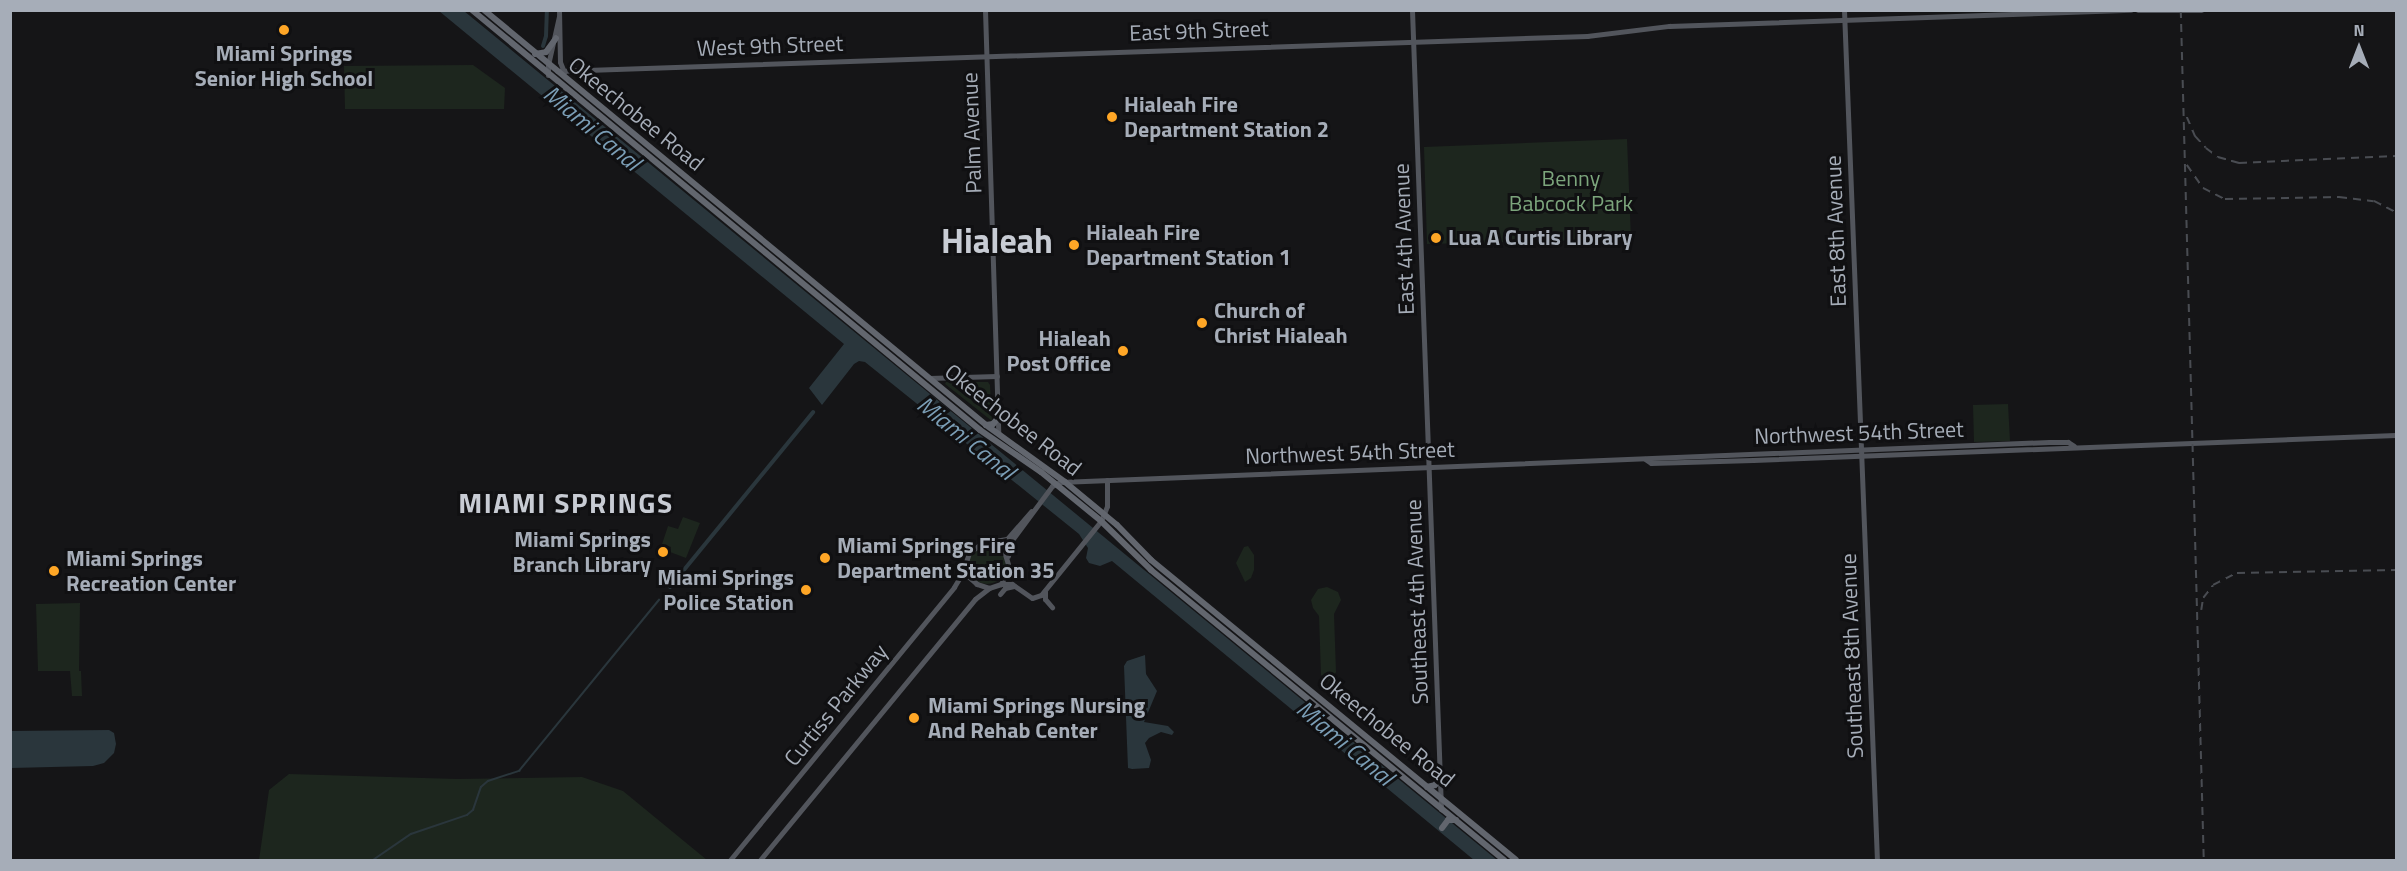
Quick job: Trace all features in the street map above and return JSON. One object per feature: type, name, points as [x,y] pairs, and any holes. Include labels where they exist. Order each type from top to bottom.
[{"type":"highway","name":"Okeechobee Road","points":[[472,10],[1002,446],[1103,518],[1151,570],[1504,861]]},
{"type":"highway","name":"Okeechobee Road","points":[[484,10],[535,54],[546,70]]},
{"type":"highway","points":[[535,54],[546,52],[556,38]]},
{"type":"highway","points":[[546,70],[559,71]]},
{"type":"highway","name":"Okeechobee Road","points":[[559,71],[571,84],[986,425],[1065,482],[1151,560],[1516,861]]},
{"type":"highway","points":[[788,272],[804,276]]},
{"type":"highway","points":[[889,355],[896,356],[921,376],[929,378]]},
{"type":"highway","points":[[986,425],[993,424],[998,418]]},
{"type":"highway","points":[[998,434],[1002,446]]},
{"type":"highway","points":[[1305,696],[1320,699]]},
{"type":"highway","points":[[1427,787],[1435,785],[1440,778]]},
{"type":"highway","points":[[1442,828],[1453,820]]},
{"type":"main road","name":"Palm Avenue","points":[[985,10],[998,434]]},
{"type":"main road","name":"East 4th Avenue","points":[[1413,10],[1428,467]]},
{"type":"main road","name":"East 8th Avenue","points":[[1844,10],[1861,453]]},
{"type":"main road","name":"East 9th Street","points":[[986,55],[1587,36],[1656,27],[2131,10]]},
{"type":"main road","points":[[2138,10],[2201,10]]},
{"type":"main road","points":[[546,70],[556,38],[559,13]]},
{"type":"main road","points":[[559,13],[559,71]]},
{"type":"main road","name":"West 9th Street","points":[[559,71],[986,55]]},
{"type":"main road","points":[[929,378],[997,376]]},
{"type":"main road","name":"Northwest 54th Street","points":[[1645,459],[1652,463],[1861,453],[2070,448],[2074,446],[2397,435]]},
{"type":"main road","name":"Northwest 54th Street","points":[[1056,484],[1754,453],[1940,453],[2004,448],[2010,444],[2068,442],[2074,446]]},
{"type":"main road","points":[[1710,461],[1743,457],[1754,453]]},
{"type":"main road","name":"Southeast 8th Avenue","points":[[1861,453],[1877,861]]},
{"type":"main road","name":"Southeast 4th Avenue","points":[[1428,467],[1442,809]]},
{"type":"main road","points":[[1056,484],[1007,539],[979,544],[970,551],[965,569],[973,582],[989,588],[1001,584],[1015,586],[1024,594],[1034,598],[1045,591],[1103,518],[1107,480]]},
{"type":"main road","points":[[1001,584],[1009,570],[1010,543],[1033,510]]},
{"type":"main road","points":[[990,542],[1002,549],[1008,556]]},
{"type":"main road","name":"Curtiss Parkway","points":[[730,861],[954,587],[965,569]]},
{"type":"main road","points":[[1000,594],[1007,587],[1015,586]]},
{"type":"main road","name":"Curtiss Parkway","points":[[760,861],[975,599],[989,588]]},
{"type":"main road","points":[[1045,591],[1045,599],[1052,607]]},
{"type":"green space","points":[[473,65],[505,88],[504,109],[345,109],[344,66]]},
{"type":"green space","name":"Benny Babcock Park","points":[[1627,139],[1631,239],[1427,244],[1424,147]]},
{"type":"green space","points":[[946,382],[988,382],[992,421],[945,384]]},
{"type":"green space","points":[[2008,404],[2010,441],[1974,442],[1973,405]]},
{"type":"green space","points":[[683,517],[700,523],[686,558],[670,552],[671,547],[662,544],[668,526],[678,529]]},
{"type":"green space","points":[[987,546],[1001,551],[1006,565],[1001,579],[987,584],[973,579],[968,565],[973,551]]},
{"type":"green space","points":[[1248,546],[1254,555],[1254,570],[1251,578],[1245,582],[1236,563],[1244,547]]},
{"type":"green space","points":[[1327,587],[1338,592],[1341,600],[1334,614],[1336,672],[1332,679],[1327,681],[1321,675],[1319,616],[1311,600],[1318,589]]},
{"type":"green space","points":[[80,603],[79,671],[81,671],[82,696],[72,696],[70,671],[38,671],[36,604]]},
{"type":"green space","points":[[289,774],[457,779],[582,777],[623,791],[707,860],[259,860],[269,790]]},
{"type":"water","name":"Miami Canal","points":[[439,11],[464,11],[1497,860],[1474,860],[1112,561],[1100,566],[1089,563],[1086,558],[1088,548],[1079,534],[865,362],[859,361],[854,364],[822,405],[809,388],[844,344]]},
{"type":"water","points":[[1145,655],[1146,674],[1157,691],[1144,722],[1168,726],[1174,732],[1172,735],[1161,732],[1149,738],[1145,743],[1151,760],[1149,768],[1132,769],[1128,768],[1124,666],[1127,661]]},
{"type":"water","points":[[109,730],[114,733],[116,744],[114,753],[104,763],[93,766],[11,768],[11,731]]},
{"type":"waterway","points":[[543,46],[546,36],[547,10]]},
{"type":"waterway","points":[[670,587],[813,412]]},
{"type":"waterway","points":[[373,860],[411,834],[467,815],[473,810],[481,787],[488,781],[519,771],[659,600]]},
{"type":"railway","points":[[2181,10],[2204,860]]},
{"type":"railway","points":[[2187,117],[2195,136],[2206,148],[2218,157],[2239,163],[2396,156]]},
{"type":"railway","points":[[2187,165],[2203,188],[2225,199],[2339,197],[2374,201],[2396,212]]},
{"type":"railway","points":[[2201,610],[2203,598],[2213,585],[2237,573],[2396,570]]},
{"type":"place","name":"Miami Springs Senior High School","points":[[284,30]]},
{"type":"place","name":"Hialeah Fire Department Station 2","points":[[1112,117]]},
{"type":"place","name":"Lua A Curtis Library","points":[[1436,238]]},
{"type":"place","name":"Hialeah Fire Department Station 1","points":[[1074,245]]},
{"type":"place","name":"Church of Christ Hialeah","points":[[1202,323]]},
{"type":"place","name":"Hialeah Post Office","points":[[1123,351]]},
{"type":"place","name":"Miami Springs Branch Library","points":[[663,552]]},
{"type":"place","name":"Miami Springs Fire Department Station 35","points":[[825,558]]},
{"type":"place","name":"Miami Springs Recreation Center","points":[[54,571]]},
{"type":"place","name":"Miami Springs Police Station","points":[[806,590]]},
{"type":"place","name":"Miami Springs Nursing And Rehab Center","points":[[914,718]]},
{"type":"district","name":"Hialeah","points":[[997,241]]},
{"type":"district","name":"MIAMI SPRINGS","points":[[566,503]]}]
